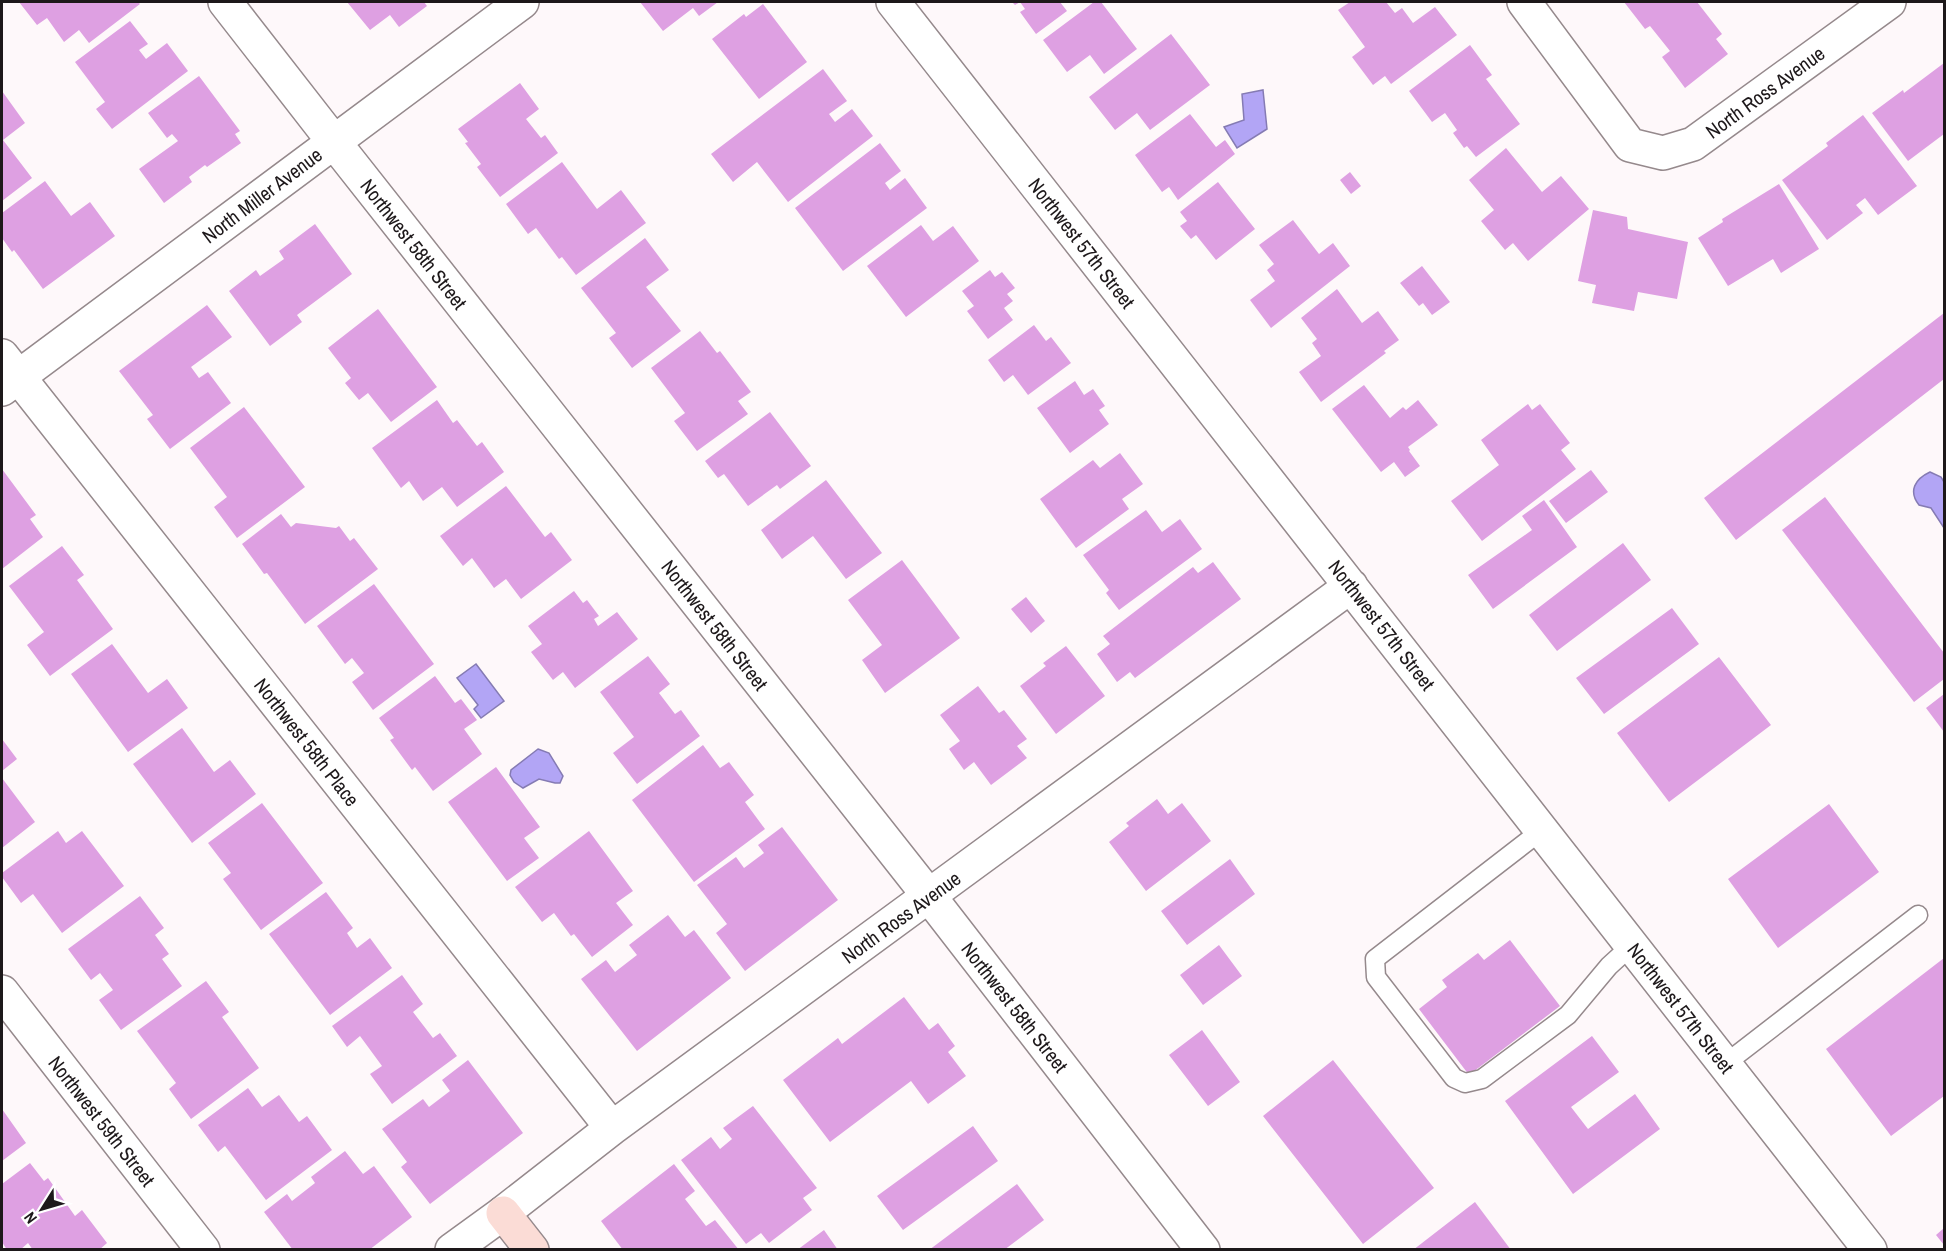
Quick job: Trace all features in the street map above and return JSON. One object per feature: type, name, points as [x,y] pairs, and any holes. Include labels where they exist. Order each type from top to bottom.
[{"type":"street","name":"Northwest 58th Street","points":[[225,2],[929,896],[1203,1250]]},
{"type":"street","name":"North Miller Avenue","points":[[7,374],[334,142],[522,2]]},
{"type":"street","name":"Northwest 57th Street","points":[[892,2],[1870,1250]]},
{"type":"street","name":"North Ross Avenue","points":[[1524,2],[1630,145],[1663,153],[1693,144],[1889,2]]},
{"type":"street","name":"Northwest 58th Place","points":[[7,374],[612,1128]]},
{"type":"street","name":"North Ross Avenue","points":[[452,1250],[612,1128],[1351,586]]},
{"type":"street","name":"Northwest 59th Street","points":[[2,992],[203,1250]]},
{"type":"street","points":[[503,1213],[532,1250]]},
{"type":"lane","points":[[1542,830],[1375,959],[1376,976],[1454,1078],[1465,1083],[1482,1079],[1568,1015],[1609,966],[1632,945]]},
{"type":"lane","points":[[1725,1064],[1918,915]]},
{"type":"shaded area","points":[[1263,90],[1267,129],[1237,148],[1224,127],[1244,120],[1242,94]]},
{"type":"shaded area","points":[[1930,472],[1941,477],[1944,482],[1944,528],[1931,508],[1919,505],[1914,495],[1917,482]]},
{"type":"shaded area","points":[[476,664],[504,701],[481,718],[474,709],[478,705],[457,678]]},
{"type":"shaded area","points":[[538,749],[549,753],[563,776],[560,783],[539,779],[523,788],[514,782],[510,775],[511,770]]},
{"type":"building","points":[[19,2],[138,2],[140,4],[89,43],[79,30],[64,42],[47,18],[37,25]]},
{"type":"building","points":[[347,2],[424,2],[427,6],[399,27],[390,15],[370,30]]},
{"type":"building","points":[[640,2],[718,2],[699,16],[693,8],[663,31]]},
{"type":"building","points":[[1020,2],[1060,2],[1067,11],[1036,34],[1020,12],[1025,9]]},
{"type":"building","points":[[1094,2],[1101,2],[1137,49],[1104,74],[1090,55],[1067,72],[1043,40]]},
{"type":"building","points":[[1350,2],[1386,2],[1395,13],[1402,8],[1413,23],[1435,7],[1457,35],[1391,84],[1385,76],[1373,85],[1352,57],[1365,47],[1338,10]]},
{"type":"building","points":[[1624,2],[1697,2],[1722,34],[1716,39],[1728,54],[1685,88],[1662,57],[1670,51],[1650,26],[1645,29]]},
{"type":"building","points":[[763,4],[807,62],[759,99],[712,39],[744,14],[746,17]]},
{"type":"building","points":[[130,21],[148,44],[139,50],[146,59],[167,43],[188,71],[112,129],[96,109],[105,102],[75,62]]},
{"type":"building","points":[[1171,34],[1210,85],[1150,130],[1137,113],[1115,130],[1089,97]]},
{"type":"building","points":[[1470,45],[1492,75],[1486,79],[1520,124],[1476,157],[1467,146],[1464,148],[1453,133],[1457,130],[1445,113],[1432,122],[1409,91]]},
{"type":"building","points":[[1944,63],[1944,134],[1908,161],[1872,113],[1903,90],[1904,93]]},
{"type":"building","points":[[823,69],[847,101],[829,114],[835,122],[852,109],[873,136],[788,202],[757,162],[733,182],[711,154]]},
{"type":"building","points":[[199,76],[240,131],[235,134],[241,143],[189,177],[192,182],[164,203],[139,169],[178,141],[172,134],[167,138],[148,113]]},
{"type":"building","points":[[520,83],[539,109],[526,119],[541,138],[545,135],[558,153],[500,197],[477,167],[481,164],[465,143],[468,142],[458,129]]},
{"type":"building","points":[[2,91],[25,123],[3,140],[32,178],[2,201]]},
{"type":"building","points":[[1190,114],[1216,147],[1225,140],[1235,154],[1178,200],[1169,187],[1162,192],[1135,155]]},
{"type":"building","points":[[1863,115],[1917,186],[1878,215],[1865,198],[1856,205],[1863,213],[1827,240],[1782,180],[1828,146],[1826,143]]},
{"type":"building","points":[[880,143],[901,171],[885,183],[890,190],[905,178],[927,208],[843,271],[795,208]]},
{"type":"building","points":[[1506,148],[1542,192],[1561,176],[1589,209],[1528,261],[1513,243],[1505,250],[1481,221],[1494,210],[1469,180]]},
{"type":"building","points":[[562,162],[597,209],[621,190],[646,223],[576,275],[562,257],[559,259],[536,228],[528,234],[506,204]]},
{"type":"building","points":[[1350,172],[1361,186],[1351,194],[1340,180]]},
{"type":"building","points":[[45,181],[71,216],[90,202],[115,236],[43,289],[14,250],[12,252],[2,238],[2,213]]},
{"type":"building","points":[[1218,182],[1255,229],[1216,260],[1196,235],[1191,239],[1180,226],[1187,221],[1180,212]]},
{"type":"building","points":[[1779,184],[1819,249],[1781,273],[1773,259],[1728,286],[1698,238],[1723,222],[1722,219]]},
{"type":"building","points":[[1593,210],[1627,217],[1628,229],[1688,242],[1677,299],[1638,292],[1634,311],[1592,303],[1596,285],[1578,281]]},
{"type":"building","points":[[1293,220],[1319,254],[1333,243],[1350,266],[1271,328],[1250,300],[1275,281],[1267,270],[1274,264],[1259,245]]},
{"type":"building","points":[[315,224],[352,274],[297,315],[302,322],[270,346],[229,291],[256,270],[260,276],[284,259],[279,251]]},
{"type":"building","points":[[921,225],[933,241],[953,226],[979,261],[906,317],[867,266]]},
{"type":"building","points":[[645,238],[669,270],[646,287],[681,331],[632,368],[609,338],[616,333],[581,288]]},
{"type":"building","points":[[1422,266],[1450,302],[1432,315],[1423,303],[1419,306],[1400,283]]},
{"type":"building","points":[[990,270],[995,277],[1002,272],[1015,288],[1007,294],[1013,301],[1004,308],[1013,320],[988,339],[967,311],[974,306],[962,291]]},
{"type":"building","points":[[1337,289],[1362,323],[1378,311],[1399,340],[1384,351],[1386,353],[1321,402],[1299,372],[1321,356],[1312,343],[1317,339],[1301,318]]},
{"type":"building","points":[[207,305],[232,337],[191,367],[199,378],[208,372],[231,403],[170,449],[147,419],[153,415],[119,371]]},
{"type":"building","points":[[378,309],[437,387],[391,422],[368,393],[359,400],[345,383],[351,378],[328,348]]},
{"type":"building","points":[[1944,313],[1944,379],[1736,540],[1704,498]]},
{"type":"building","points":[[1034,325],[1046,341],[1051,337],[1071,363],[1028,395],[1013,375],[1004,382],[988,360]]},
{"type":"building","points":[[700,331],[717,353],[720,351],[751,392],[738,401],[748,414],[697,451],[674,421],[685,413],[651,368]]},
{"type":"building","points":[[1075,381],[1084,395],[1093,389],[1105,406],[1099,410],[1109,424],[1070,453],[1037,408]]},
{"type":"building","points":[[1364,385],[1390,418],[1403,407],[1406,410],[1418,400],[1438,425],[1408,447],[1420,466],[1405,477],[1394,462],[1381,472],[1332,409]]},
{"type":"building","points":[[437,400],[453,423],[457,420],[477,446],[482,442],[504,472],[457,507],[442,487],[423,501],[409,481],[401,488],[372,448]]},
{"type":"building","points":[[1528,404],[1532,410],[1540,404],[1570,443],[1561,450],[1576,469],[1482,541],[1451,501],[1499,465],[1481,440]]},
{"type":"building","points":[[244,407],[305,487],[237,538],[214,507],[227,497],[190,448]]},
{"type":"building","points":[[770,412],[811,466],[780,489],[777,485],[748,506],[724,474],[718,478],[705,461]]},
{"type":"building","points":[[1120,453],[1143,484],[1122,499],[1129,509],[1076,548],[1040,499],[1093,460],[1100,468]]},
{"type":"building","points":[[2,469],[36,515],[30,519],[43,537],[2,569]]},
{"type":"building","points":[[1591,470],[1608,492],[1566,523],[1549,501]]},
{"type":"building","points":[[826,480],[882,553],[846,579],[813,536],[782,559],[761,530]]},
{"type":"building","points":[[506,486],[545,537],[551,532],[572,560],[521,599],[506,579],[494,588],[472,558],[463,566],[440,536]]},
{"type":"building","points":[[1825,497],[1944,653],[1944,679],[1914,702],[1782,530]]},
{"type":"building","points":[[1544,500],[1577,547],[1493,609],[1468,575],[1532,530],[1522,516]]},
{"type":"building","points":[[1146,510],[1162,532],[1180,519],[1202,549],[1119,610],[1106,593],[1109,590],[1083,555]]},
{"type":"building","points":[[281,514],[291,527],[296,523],[336,528],[339,526],[350,541],[354,538],[378,569],[305,624],[242,544]]},
{"type":"building","points":[[1623,543],[1651,580],[1557,651],[1529,615]]},
{"type":"building","points":[[62,546],[84,575],[77,580],[113,629],[50,676],[27,645],[44,632],[9,586]]},
{"type":"building","points":[[902,560],[960,638],[885,693],[862,660],[882,645],[848,600]]},
{"type":"building","points":[[1213,562],[1241,599],[1135,678],[1130,672],[1117,682],[1097,654],[1110,644],[1103,636],[1193,567],[1198,573]]},
{"type":"building","points":[[374,584],[434,664],[373,710],[352,682],[364,673],[352,658],[345,664],[317,626]]},
{"type":"building","points":[[574,591],[583,603],[587,600],[599,616],[594,619],[598,626],[617,612],[638,639],[575,688],[563,672],[553,680],[531,652],[542,644],[528,626]]},
{"type":"building","points":[[1026,597],[1045,621],[1031,633],[1011,609]]},
{"type":"building","points":[[1672,608],[1699,644],[1604,714],[1576,678]]},
{"type":"building","points":[[112,644],[148,693],[167,679],[188,708],[128,752],[71,674]]},
{"type":"building","points":[[1066,646],[1105,696],[1056,734],[1020,686],[1046,666],[1043,663]]},
{"type":"building","points":[[648,656],[670,684],[659,693],[675,714],[681,710],[700,736],[637,784],[613,753],[634,737],[600,692]]},
{"type":"building","points":[[1719,657],[1771,725],[1669,802],[1617,733]]},
{"type":"building","points":[[435,676],[455,703],[461,699],[477,720],[464,729],[482,754],[433,791],[415,767],[412,770],[390,740],[394,738],[379,718]]},
{"type":"building","points":[[978,686],[999,713],[1004,710],[1027,739],[1017,746],[1027,758],[991,785],[974,762],[964,770],[949,749],[960,741],[940,715]]},
{"type":"building","points":[[1944,694],[1944,732],[1926,708]]},
{"type":"building","points":[[182,728],[214,772],[230,760],[256,794],[192,843],[133,764]]},
{"type":"building","points":[[2,739],[17,759],[2,771]]},
{"type":"building","points":[[703,745],[720,768],[729,762],[754,795],[745,802],[765,829],[694,882],[632,800]]},
{"type":"building","points":[[496,767],[540,827],[524,838],[539,858],[507,881],[448,802]]},
{"type":"building","points":[[2,778],[35,822],[2,848]]},
{"type":"building","points":[[1157,799],[1168,814],[1182,803],[1211,841],[1146,891],[1109,842],[1129,826],[1126,823]]},
{"type":"building","points":[[262,803],[323,883],[261,930],[223,879],[231,873],[208,843]]},
{"type":"building","points":[[1829,804],[1879,872],[1778,948],[1728,879]]},
{"type":"building","points":[[782,827],[838,900],[745,971],[716,933],[727,924],[697,885],[736,857],[744,868],[764,853],[758,845]]},
{"type":"building","points":[[58,831],[66,843],[82,831],[124,886],[62,933],[33,894],[21,903],[2,877],[2,873]]},
{"type":"building","points":[[589,831],[633,891],[616,903],[633,925],[592,957],[574,934],[571,936],[554,913],[542,922],[515,887]]},
{"type":"building","points":[[1230,859],[1255,894],[1187,945],[1161,911]]},
{"type":"building","points":[[326,892],[353,928],[347,933],[357,948],[370,938],[392,968],[330,1015],[269,934]]},
{"type":"building","points":[[140,896],[164,928],[155,935],[169,954],[162,959],[182,986],[121,1030],[99,1000],[113,990],[100,973],[91,980],[68,949]]},
{"type":"building","points":[[668,915],[685,937],[694,930],[731,978],[637,1051],[581,979],[606,960],[615,972],[637,955],[629,945]]},
{"type":"building","points":[[1510,940],[1560,1006],[1469,1075],[1419,1009],[1447,987],[1442,980],[1478,953],[1484,960]]},
{"type":"building","points":[[1219,945],[1242,976],[1203,1005],[1180,975]]},
{"type":"building","points":[[1944,958],[1944,1096],[1891,1136],[1826,1049]]},
{"type":"building","points":[[402,975],[423,1004],[413,1012],[433,1038],[440,1033],[457,1056],[392,1104],[370,1074],[382,1066],[360,1036],[347,1047],[332,1026]]},
{"type":"building","points":[[206,981],[229,1012],[222,1017],[259,1068],[191,1119],[169,1089],[176,1083],[137,1031]]},
{"type":"building","points":[[904,997],[929,1030],[938,1023],[955,1046],[948,1052],[966,1076],[928,1104],[911,1081],[830,1142],[783,1080],[838,1038],[842,1044]]},
{"type":"building","points":[[1202,1030],[1240,1082],[1208,1106],[1169,1055]]},
{"type":"building","points":[[1592,1036],[1619,1072],[1571,1107],[1588,1129],[1635,1094],[1660,1129],[1573,1194],[1505,1101]]},
{"type":"building","points":[[468,1060],[523,1133],[430,1204],[401,1167],[407,1162],[382,1129],[423,1099],[429,1107],[450,1091],[442,1080]]},
{"type":"building","points":[[1333,1060],[1434,1188],[1363,1244],[1263,1116]]},
{"type":"building","points":[[248,1088],[262,1107],[279,1095],[299,1122],[307,1116],[332,1150],[266,1200],[225,1146],[218,1152],[198,1125]]},
{"type":"building","points":[[753,1106],[817,1188],[803,1198],[812,1210],[769,1243],[761,1233],[746,1244],[681,1160],[711,1137],[720,1149],[732,1139],[723,1128]]},
{"type":"building","points":[[2,1109],[26,1143],[2,1161]]},
{"type":"building","points":[[973,1126],[998,1161],[903,1230],[877,1196]]},
{"type":"building","points":[[345,1151],[363,1174],[374,1166],[412,1217],[369,1250],[293,1250],[264,1212],[287,1194],[292,1201],[315,1183],[311,1177]]},
{"type":"building","points":[[30,1163],[44,1181],[48,1178],[75,1216],[82,1210],[107,1243],[99,1250],[33,1250],[28,1243],[20,1250],[7,1250],[2,1242],[2,1184]]},
{"type":"building","points":[[674,1164],[695,1191],[685,1199],[706,1226],[715,1220],[739,1250],[623,1250],[601,1221]]},
{"type":"building","points":[[1017,1184],[1044,1220],[1004,1250],[929,1250]]},
{"type":"building","points":[[1475,1202],[1511,1250],[1413,1250]]},
{"type":"building","points":[[1944,1228],[1944,1245],[1936,1235]]},
{"type":"building","points":[[824,1230],[838,1250],[797,1250]]}]
